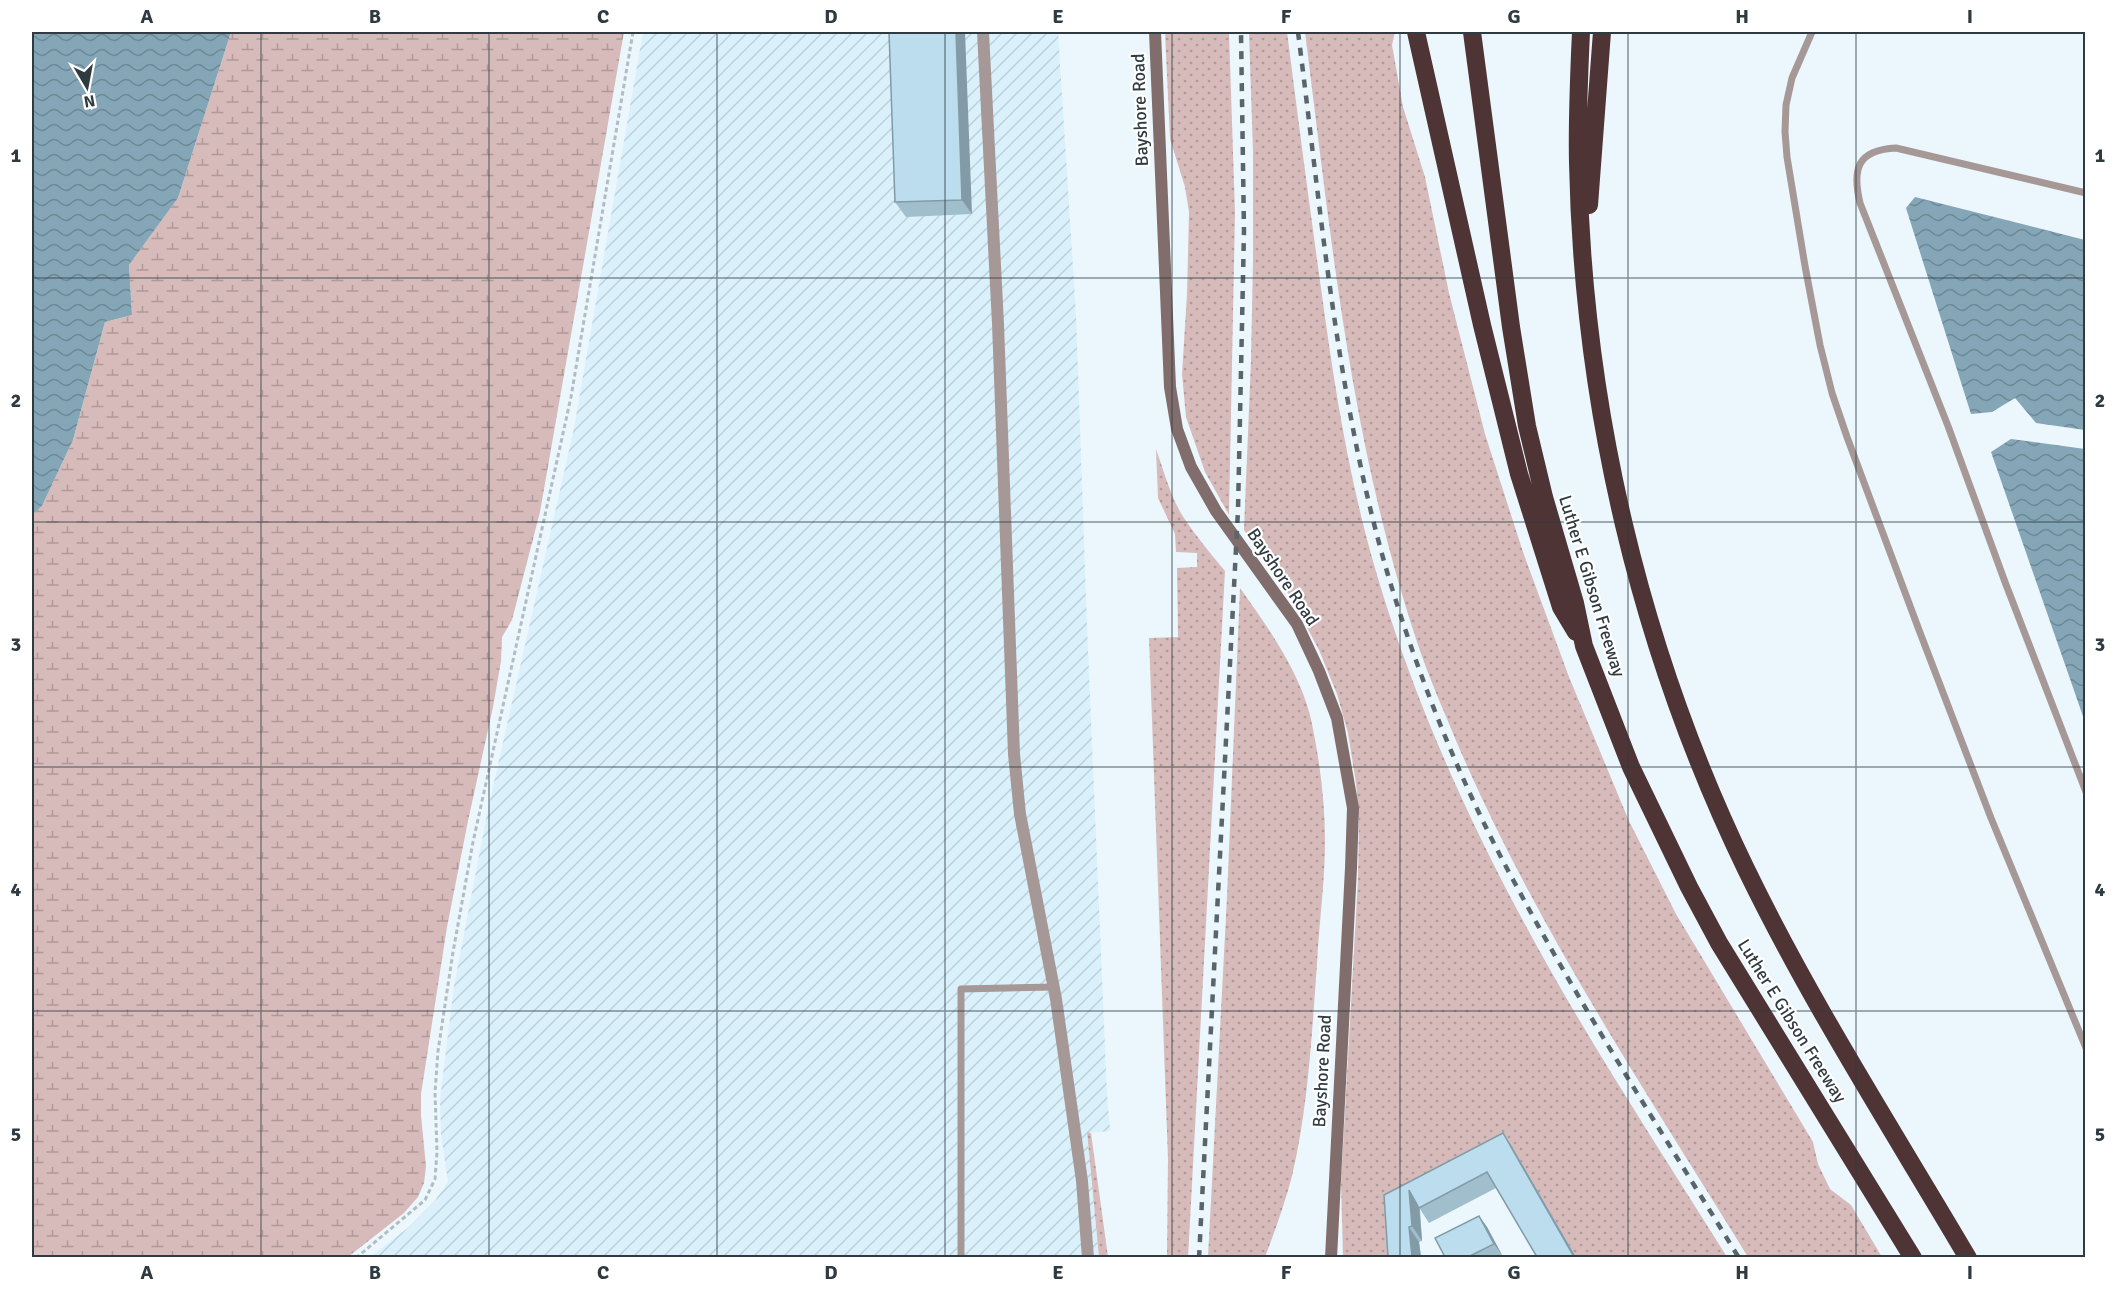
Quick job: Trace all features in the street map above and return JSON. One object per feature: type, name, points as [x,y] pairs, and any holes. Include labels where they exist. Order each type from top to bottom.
[{"type":"highway","points":[[1416,32],[1482,325],[1520,474],[1561,607],[1584,646]]},
{"type":"highway","name":"Luther E Gibson Freeway","points":[[1472,32],[1511,327],[1527,426],[1544,496],[1575,603],[1584,646],[1631,767],[1719,943],[1913,1257]]},
{"type":"highway","name":"Luther E Gibson Freeway","points":[[1581,32],[1578,162],[1584,270],[1597,384],[1610,462],[1627,537],[1658,649],[1697,758],[1736,848],[1778,933],[1968,1257]]},
{"type":"highway","points":[[1584,270],[1602,32]]},
{"type":"street","points":[[983,32],[997,312],[1014,754],[1020,814],[1054,987],[1082,1181],[1088,1257]]},
{"type":"street","name":"Bayshore Road","points":[[1155,32],[1170,387],[1177,429],[1191,467],[1216,511],[1297,624],[1319,671],[1337,718],[1353,808],[1330,1257]]},
{"type":"lane","points":[[1812,32],[1792,78],[1786,105],[1785,132],[1805,266],[1832,393],[1846,437],[1991,818],[2085,1048]]},
{"type":"lane","points":[[2085,193],[1896,148],[1880,149],[1867,156],[1858,168],[1856,183],[1860,203],[1948,426],[2085,792]]},
{"type":"lane","points":[[962,1257],[961,989],[1054,987]]},
{"type":"path","points":[[356,1257],[425,1200],[435,1179],[437,1152],[435,1092],[438,1051],[453,952],[473,842],[571,397],[633,32]]},
{"type":"shaded area","points":[[643,32],[1058,32],[1076,315],[1087,627],[1110,1131],[1087,1133],[1099,1257],[369,1258],[409,1227],[434,1202],[448,1182],[441,1135],[440,1099],[454,986],[488,809],[574,428]]},
{"type":"green space","points":[[231,32],[624,32],[540,512],[512,620],[502,637],[501,661],[493,707],[447,927],[421,1094],[426,1166],[424,1183],[418,1197],[404,1213],[348,1257],[32,1257],[32,515],[42,506],[73,440],[105,322],[132,315],[129,265],[178,198]]},
{"type":"green space","points":[[1165,32],[1229,32],[1235,213],[1229,515],[1205,472],[1186,417],[1182,374],[1189,212],[1185,187],[1170,139]]},
{"type":"green space","points":[[1249,32],[1287,32],[1326,324],[1350,468],[1367,540],[1391,621],[1424,711],[1483,843],[1550,970],[1624,1094],[1727,1257],[1576,1257],[1513,1148],[1394,1209],[1396,1257],[1343,1257],[1341,1182],[1358,879],[1359,821],[1348,733],[1337,694],[1319,650],[1291,597],[1267,566],[1244,530],[1253,261],[1253,152]]},
{"type":"green space","points":[[1305,32],[1395,32],[1392,45],[1403,107],[1425,177],[1449,293],[1485,434],[1523,552],[1569,677],[1629,821],[1676,914],[1813,1142],[1818,1164],[1830,1189],[1851,1205],[1882,1257],[1748,1257],[1593,1006],[1521,877],[1488,810],[1457,743],[1422,657],[1395,570],[1376,494],[1346,341]]},
{"type":"green space","points":[[1156,449],[1182,515],[1225,571],[1188,1258],[1167,1257],[1168,1159],[1149,638],[1178,637],[1177,568],[1197,567],[1197,553],[1176,552],[1175,534],[1158,498]]},
{"type":"green space","points":[[1240,588],[1290,665],[1305,698],[1319,761],[1323,793],[1324,872],[1306,1097],[1292,1176],[1286,1196],[1265,1257],[1208,1257],[1227,897]]},
{"type":"green space","points":[[1087,1132],[1091,1133],[1108,1257],[1099,1257]]},
{"type":"water","points":[[32,32],[231,32],[178,198],[129,265],[132,315],[105,322],[73,440],[42,506],[32,515]]},
{"type":"water","points":[[1915,197],[2085,240],[2085,430],[2036,423],[2015,398],[1992,412],[1971,414],[1906,208]]},
{"type":"water","points":[[2011,439],[2085,449],[2085,722],[1991,452]]},
{"type":"building","points":[[889,32],[956,32],[962,200],[895,202]]},
{"type":"building","points":[[1503,1133],[1574,1257],[1537,1257],[1487,1172],[1419,1208],[1409,1190],[1412,1257],[1388,1257],[1384,1195]]},
{"type":"building","points":[[1479,1216],[1494,1244],[1468,1257],[1445,1257],[1435,1238]]},
{"type":"railway","points":[[1199,1258],[1238,510],[1244,231],[1241,32]]},
{"type":"railway","points":[[1298,32],[1332,305],[1343,374],[1370,509],[1388,575],[1414,655],[1444,734],[1497,850],[1597,1028],[1739,1258]]}]
